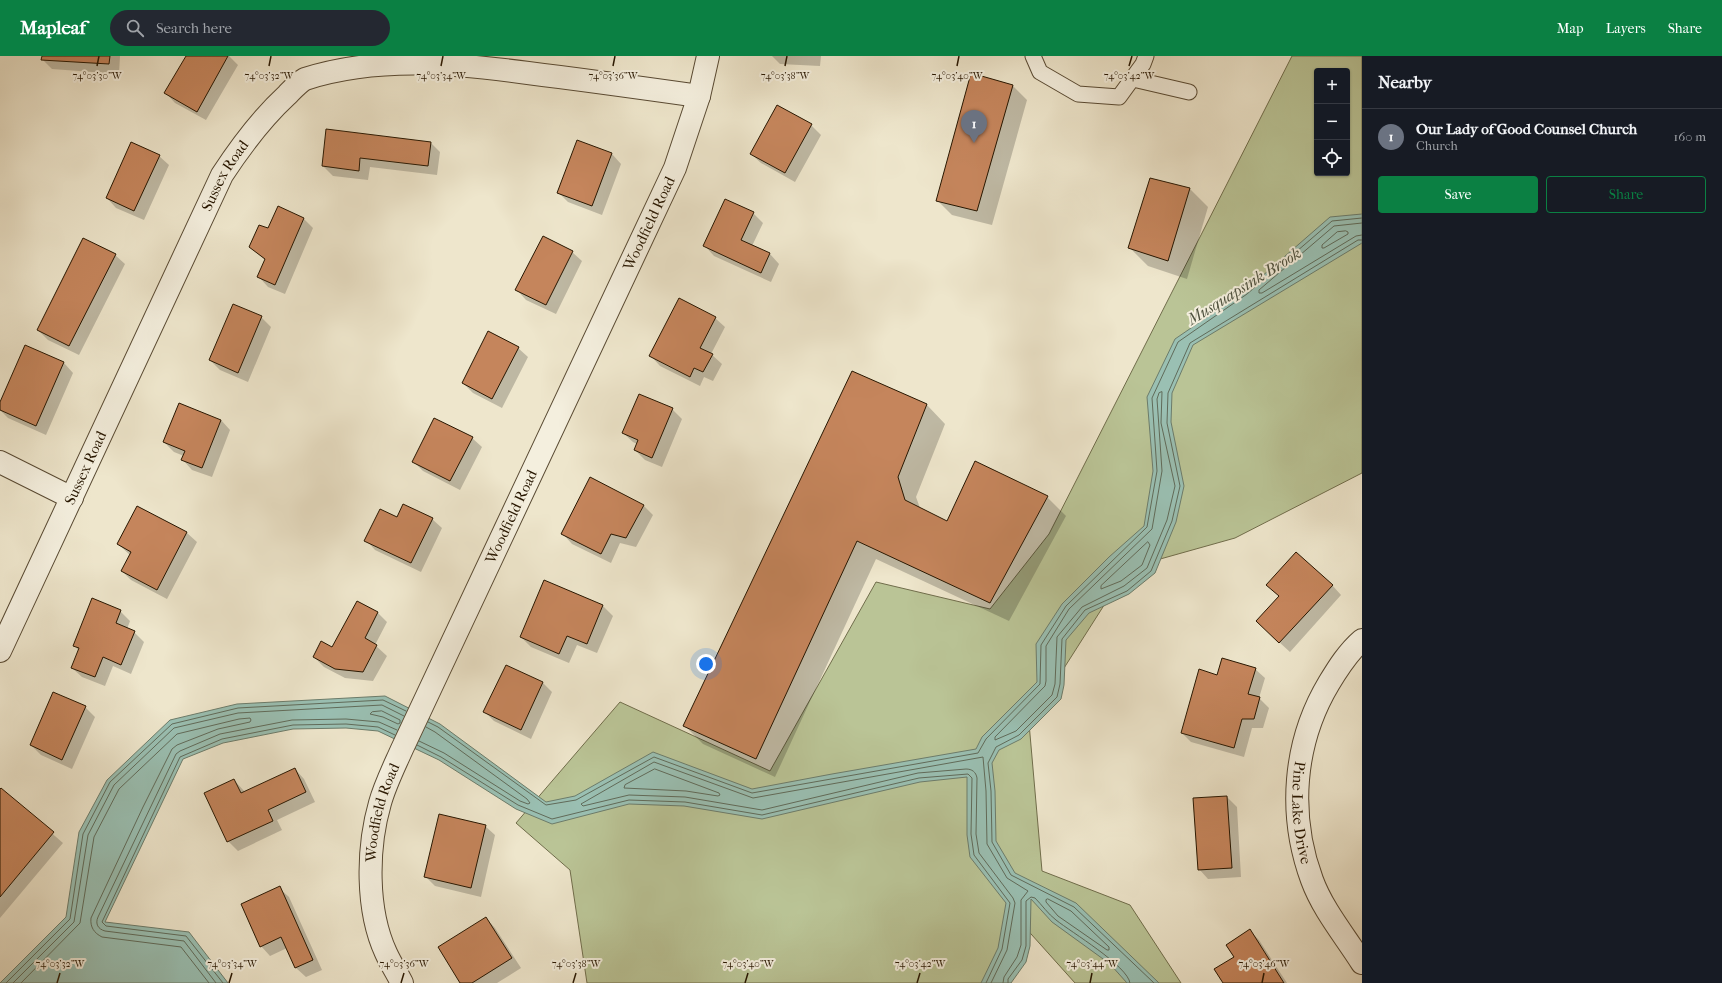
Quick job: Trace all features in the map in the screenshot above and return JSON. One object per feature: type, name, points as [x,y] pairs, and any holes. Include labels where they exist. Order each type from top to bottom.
[{"type":"street","name":"Woodfield Road","points":[[402,983],[386,952],[375,918],[370,878],[372,837],[380,802],[402,749],[675,168],[699,96],[708,56]]},
{"type":"street","name":"Sussex Road","points":[[0,651],[222,175],[246,138],[271,110],[304,80],[338,67],[374,59],[404,57],[458,62],[496,69],[699,96]]},
{"type":"street","points":[[0,462],[72,498]]},
{"type":"street","name":"Pine Lake Drive","points":[[1362,640],[1338,667],[1320,697],[1307,730],[1298,768],[1297,807],[1301,843],[1312,880],[1322,900],[1362,963]]},
{"type":"lane","points":[[1033,56],[1040,72],[1078,94],[1120,97],[1144,64],[1146,56]]},
{"type":"lane","points":[[1133,79],[1189,92]]},
{"type":"green space","points":[[1292,56],[1362,56],[1362,473],[1235,538],[1146,563],[1108,599],[1029,723],[1042,871],[1130,905],[1181,983],[1075,983],[1014,915],[993,983],[587,983],[570,870],[516,823],[620,702],[770,771],[876,582],[990,609],[1049,534]]},
{"type":"water","points":[[1362,214],[1362,243],[1193,345],[1172,393],[1171,422],[1184,486],[1176,522],[1155,573],[1129,594],[1089,613],[1066,640],[1064,685],[1061,699],[1021,739],[999,750],[992,763],[995,791],[996,841],[1015,873],[1076,903],[1159,983],[1127,983],[1110,964],[1052,922],[1031,899],[1030,946],[1026,962],[1011,983],[981,983],[998,948],[1006,903],[970,857],[967,835],[967,777],[920,782],[762,819],[684,806],[629,804],[552,824],[516,809],[439,760],[378,731],[346,728],[293,729],[223,743],[183,759],[105,922],[189,932],[228,983],[0,983],[66,917],[79,832],[107,780],[170,720],[237,704],[385,696],[440,724],[546,802],[575,796],[653,752],[752,789],[976,749],[982,737],[1037,682],[1036,644],[1062,604],[1109,557],[1144,526],[1153,471],[1147,397],[1175,339],[1245,291],[1330,217]]},
{"type":"building","points":[[42,56],[110,56],[109,64],[41,60]]},
{"type":"building","points":[[186,56],[228,56],[197,112],[164,93]]},
{"type":"building","points":[[971,73],[1013,85],[977,211],[936,201]]},
{"type":"building","points":[[777,105],[812,124],[785,173],[750,154]]},
{"type":"building","points":[[326,129],[431,142],[428,166],[360,158],[359,171],[322,166]]},
{"type":"building","points":[[577,140],[612,153],[592,206],[557,193]]},
{"type":"building","points":[[131,142],[160,155],[134,211],[106,198]]},
{"type":"building","points":[[1150,178],[1190,188],[1168,261],[1128,248]]},
{"type":"building","points":[[725,199],[754,212],[741,240],[770,253],[761,273],[703,246]]},
{"type":"building","points":[[278,206],[304,218],[275,285],[257,277],[265,259],[249,247],[259,225],[268,228]]},
{"type":"building","points":[[543,236],[573,251],[546,305],[515,290]]},
{"type":"building","points":[[83,238],[116,254],[69,346],[37,330]]},
{"type":"building","points":[[679,298],[716,317],[700,348],[713,354],[703,372],[694,368],[690,377],[649,356]]},
{"type":"building","points":[[233,304],[262,316],[238,373],[209,360]]},
{"type":"building","points":[[488,331],[519,347],[492,399],[462,383]]},
{"type":"building","points":[[25,345],[64,362],[36,426],[0,410],[0,402]]},
{"type":"building","points":[[852,371],[927,404],[898,477],[905,500],[947,521],[975,461],[1048,496],[990,603],[857,541],[756,759],[683,726]]},
{"type":"building","points":[[639,394],[673,408],[652,458],[634,450],[638,440],[622,433]]},
{"type":"building","points":[[179,403],[221,420],[202,468],[181,460],[185,451],[163,442]]},
{"type":"building","points":[[434,418],[473,437],[450,481],[412,462]]},
{"type":"building","points":[[590,477],[644,505],[626,538],[611,534],[601,554],[561,534]]},
{"type":"building","points":[[403,504],[433,518],[411,563],[364,541],[380,509],[397,517]]},
{"type":"building","points":[[137,506],[187,532],[157,590],[121,571],[131,552],[117,544]]},
{"type":"building","points":[[1296,552],[1333,585],[1279,643],[1256,621],[1279,596],[1266,585]]},
{"type":"building","points":[[544,580],[603,605],[587,644],[567,636],[559,654],[520,637]]},
{"type":"building","points":[[92,598],[121,610],[116,623],[135,631],[121,665],[103,657],[95,677],[71,668],[79,648],[73,646]]},
{"type":"building","points":[[357,601],[378,612],[365,638],[377,645],[363,672],[335,669],[313,657],[321,641],[332,647]]},
{"type":"building","points":[[1222,658],[1256,668],[1248,694],[1260,697],[1254,719],[1242,719],[1234,748],[1181,733],[1199,669],[1217,675]]},
{"type":"building","points":[[506,665],[543,682],[521,730],[483,712]]},
{"type":"building","points":[[53,692],[86,706],[62,760],[30,745]]},
{"type":"building","points":[[295,768],[306,792],[268,810],[273,821],[227,842],[204,793],[234,779],[241,793]]},
{"type":"building","points":[[1,788],[54,832],[0,897],[0,789]]},
{"type":"building","points":[[1227,796],[1232,868],[1198,870],[1193,798]]},
{"type":"building","points":[[439,814],[486,825],[471,888],[424,877]]},
{"type":"building","points":[[280,886],[313,960],[295,968],[281,937],[260,947],[241,904]]},
{"type":"building","points":[[486,917],[512,958],[472,983],[460,983],[438,947]]},
{"type":"building","points":[[1250,929],[1284,983],[1223,983],[1214,969],[1234,957],[1226,945]]},
{"type":"place","name":"Our Lady of Good Counsel Church","points":[[974,143]]},
{"type":"water label","name":"Musquapsink Brook","points":[[1244,286]]}]
